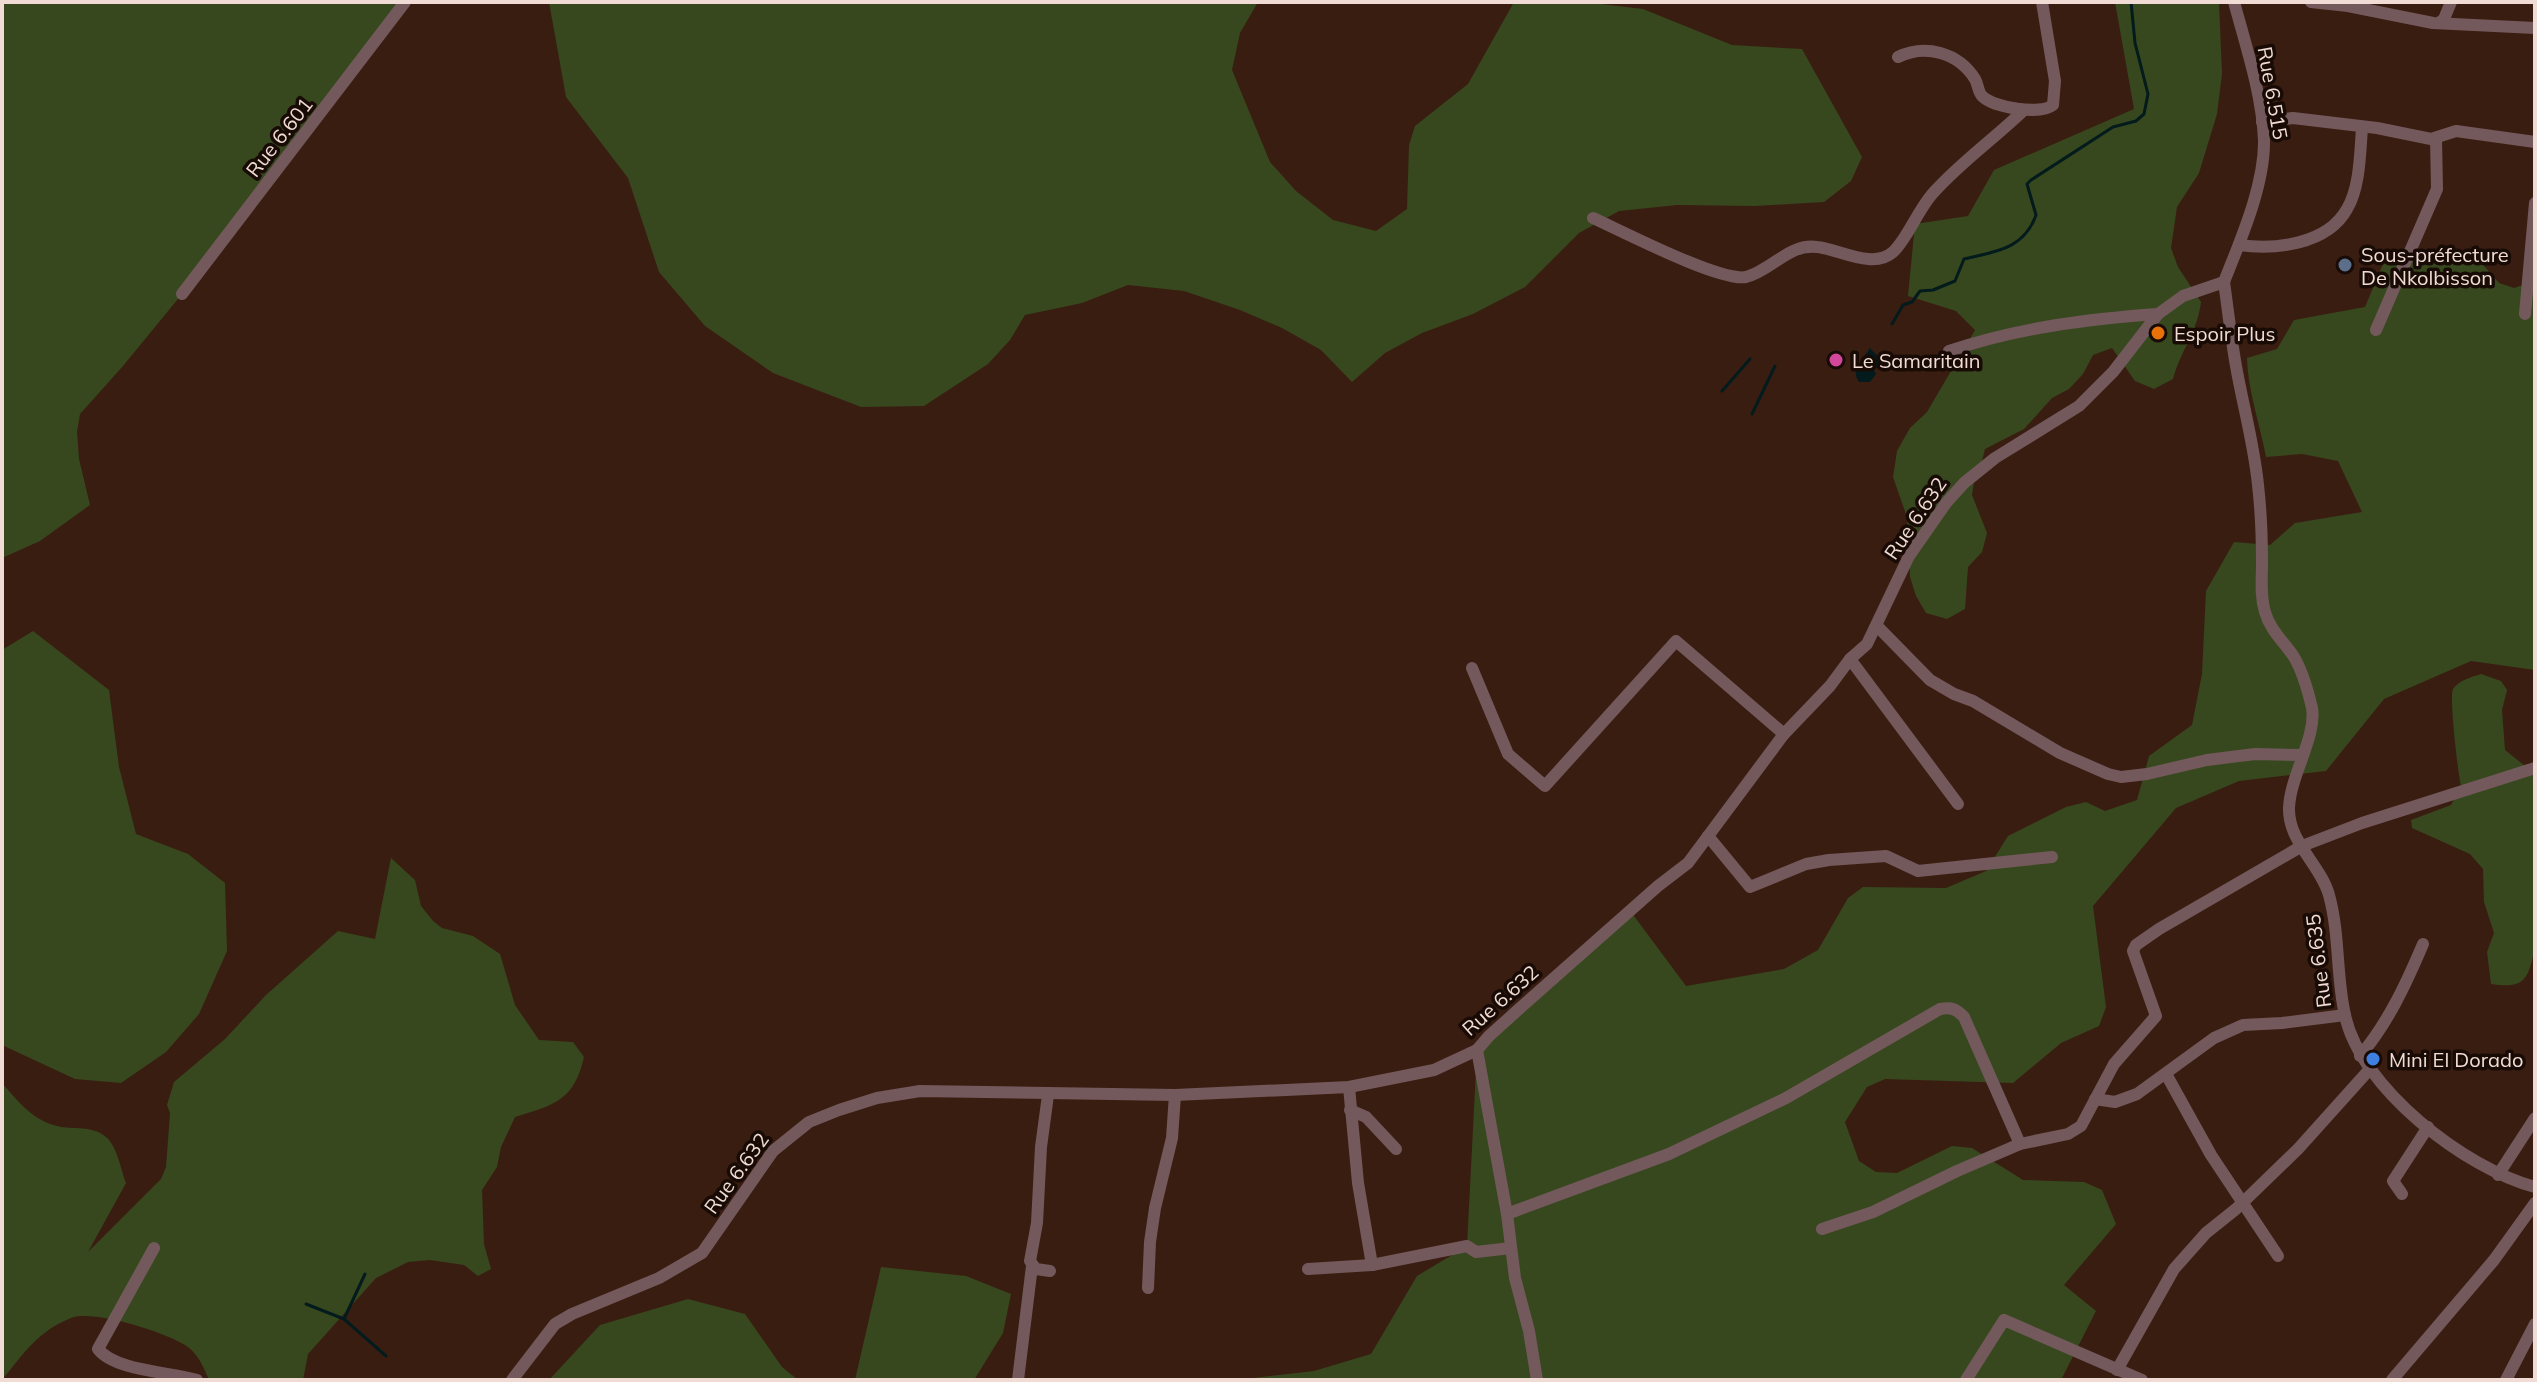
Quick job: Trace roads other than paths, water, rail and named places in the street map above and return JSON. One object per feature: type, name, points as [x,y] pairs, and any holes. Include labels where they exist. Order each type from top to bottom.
[{"type":"street","name":"Rue 6.601","points":[[182,294],[405,2]]},
{"type":"street","points":[[1898,57],[1911,51],[1934,51],[1958,60],[1975,79],[1981,95],[1994,103],[2024,110],[2046,110],[2053,105],[2055,81],[2042,2]]},
{"type":"street","name":"Rue 6.515","points":[[2224,282],[2259,179],[2264,140],[2234,2]]},
{"type":"street","points":[[2311,2],[2433,23],[2535,28]]},
{"type":"street","points":[[2440,22],[2451,2]]},
{"type":"street","points":[[1593,218],[1717,273],[1740,278],[1761,273],[1792,251],[1814,246],[1875,260],[1892,254],[1919,209],[1936,189],[2024,110]]},
{"type":"street","points":[[2262,122],[2293,118],[2436,138],[2456,131],[2535,142]]},
{"type":"street","points":[[2239,245],[2267,249],[2288,245],[2312,238],[2336,223],[2351,200],[2362,128]]},
{"type":"street","points":[[2376,330],[2437,189],[2436,138]]},
{"type":"street","points":[[2525,314],[2535,203]]},
{"type":"street","name":"Rue 6.632","points":[[512,1380],[555,1324],[659,1278],[702,1253],[773,1151],[809,1122],[877,1098],[905,1092],[951,1090],[1048,1095],[1175,1095],[1349,1087],[1434,1070],[1477,1050],[1658,886],[1688,863],[1784,734],[1867,644],[1909,556],[1964,483],[1995,458],[2079,406],[2128,354],[2158,314],[2183,296],[2224,282]]},
{"type":"street","name":"Rue 6.635","points":[[2224,282],[2258,483],[2264,610],[2278,638],[2300,668],[2311,708],[2312,723],[2289,809],[2291,822],[2330,898],[2340,954],[2345,1015],[2360,1056],[2369,1070],[2428,1127],[2498,1175],[2535,1187]]},
{"type":"street","points":[[1949,351],[2039,327],[2158,314]]},
{"type":"street","points":[[1877,626],[1930,680],[1973,701],[2060,753],[2108,774],[2121,777],[2147,774],[2207,760],[2255,754],[2302,755]]},
{"type":"street","points":[[1472,668],[1508,754],[1545,786],[1676,641],[1784,734]]},
{"type":"street","points":[[1850,659],[1958,804]]},
{"type":"street","points":[[1822,1229],[1873,1212],[2020,1144],[2068,1134],[2081,1126],[2114,1064],[2156,1016],[2133,951],[2136,945],[2302,846],[2423,802],[2535,768]]},
{"type":"street","points":[[1708,836],[1750,887],[1806,864],[1829,860],[1886,856],[1918,871],[2052,857]]},
{"type":"street","points":[[2360,1056],[2380,1033],[2423,944]]},
{"type":"street","points":[[1507,1214],[1669,1154],[1786,1098],[1940,1009],[1955,1009],[1964,1017],[2020,1144]]},
{"type":"street","points":[[2095,1099],[2115,1102],[2137,1094],[2214,1038],[2243,1025],[2345,1015]]},
{"type":"street","points":[[1477,1050],[1537,1380]]},
{"type":"street","points":[[2117,1370],[2174,1269],[2206,1233],[2298,1149],[2369,1070]]},
{"type":"street","points":[[2166,1074],[2211,1155],[2278,1256]]},
{"type":"street","points":[[1349,1087],[1358,1183],[1372,1265]]},
{"type":"street","points":[[1018,1380],[1037,1223],[1041,1147],[1048,1095]]},
{"type":"street","points":[[1148,1288],[1150,1242],[1172,1138],[1175,1095]]},
{"type":"street","points":[[1350,1110],[1366,1117],[1396,1149]]},
{"type":"street","points":[[2498,1175],[2535,1118]]},
{"type":"street","points":[[2402,1194],[2393,1181],[2428,1127]]},
{"type":"street","points":[[2392,1380],[2494,1260],[2535,1203]]},
{"type":"street","points":[[1308,1269],[1372,1265],[1467,1246],[1476,1252],[1511,1248]]},
{"type":"street","points":[[154,1248],[98,1349],[105,1358],[143,1370],[178,1374],[197,1380]]},
{"type":"street","points":[[1032,1266],[1050,1271]]},
{"type":"street","points":[[1966,1380],[2004,1320],[2142,1380]]},
{"type":"street","points":[[2506,1380],[2535,1324]]},
{"type":"water","points":[[1870,348],[1883,361],[1874,370],[1876,374],[1870,382],[1859,382],[1857,369]]},
{"type":"waterway","points":[[1892,324],[1903,305],[1912,302],[1920,291],[1933,290],[1955,281],[1964,259],[2006,248],[2024,236],[2036,215],[2027,184],[2031,180],[2113,127],[2136,121],[2144,114],[2148,94],[2135,43],[2131,2]]},
{"type":"waterway","points":[[1722,391],[1750,359]]},
{"type":"waterway","points":[[1752,414],[1775,366]]},
{"type":"waterway","points":[[344,1319],[365,1274]]},
{"type":"waterway","points":[[306,1304],[344,1319],[386,1356]]},
{"type":"place","name":"Sous-préfecture De Nkolbisson","points":[[2345,265]]},
{"type":"place","name":"Espoir Plus","points":[[2158,333]]},
{"type":"place","name":"Le Samaritain","points":[[1836,360]]},
{"type":"place","name":"Mini El Dorado","points":[[2373,1059]]}]
